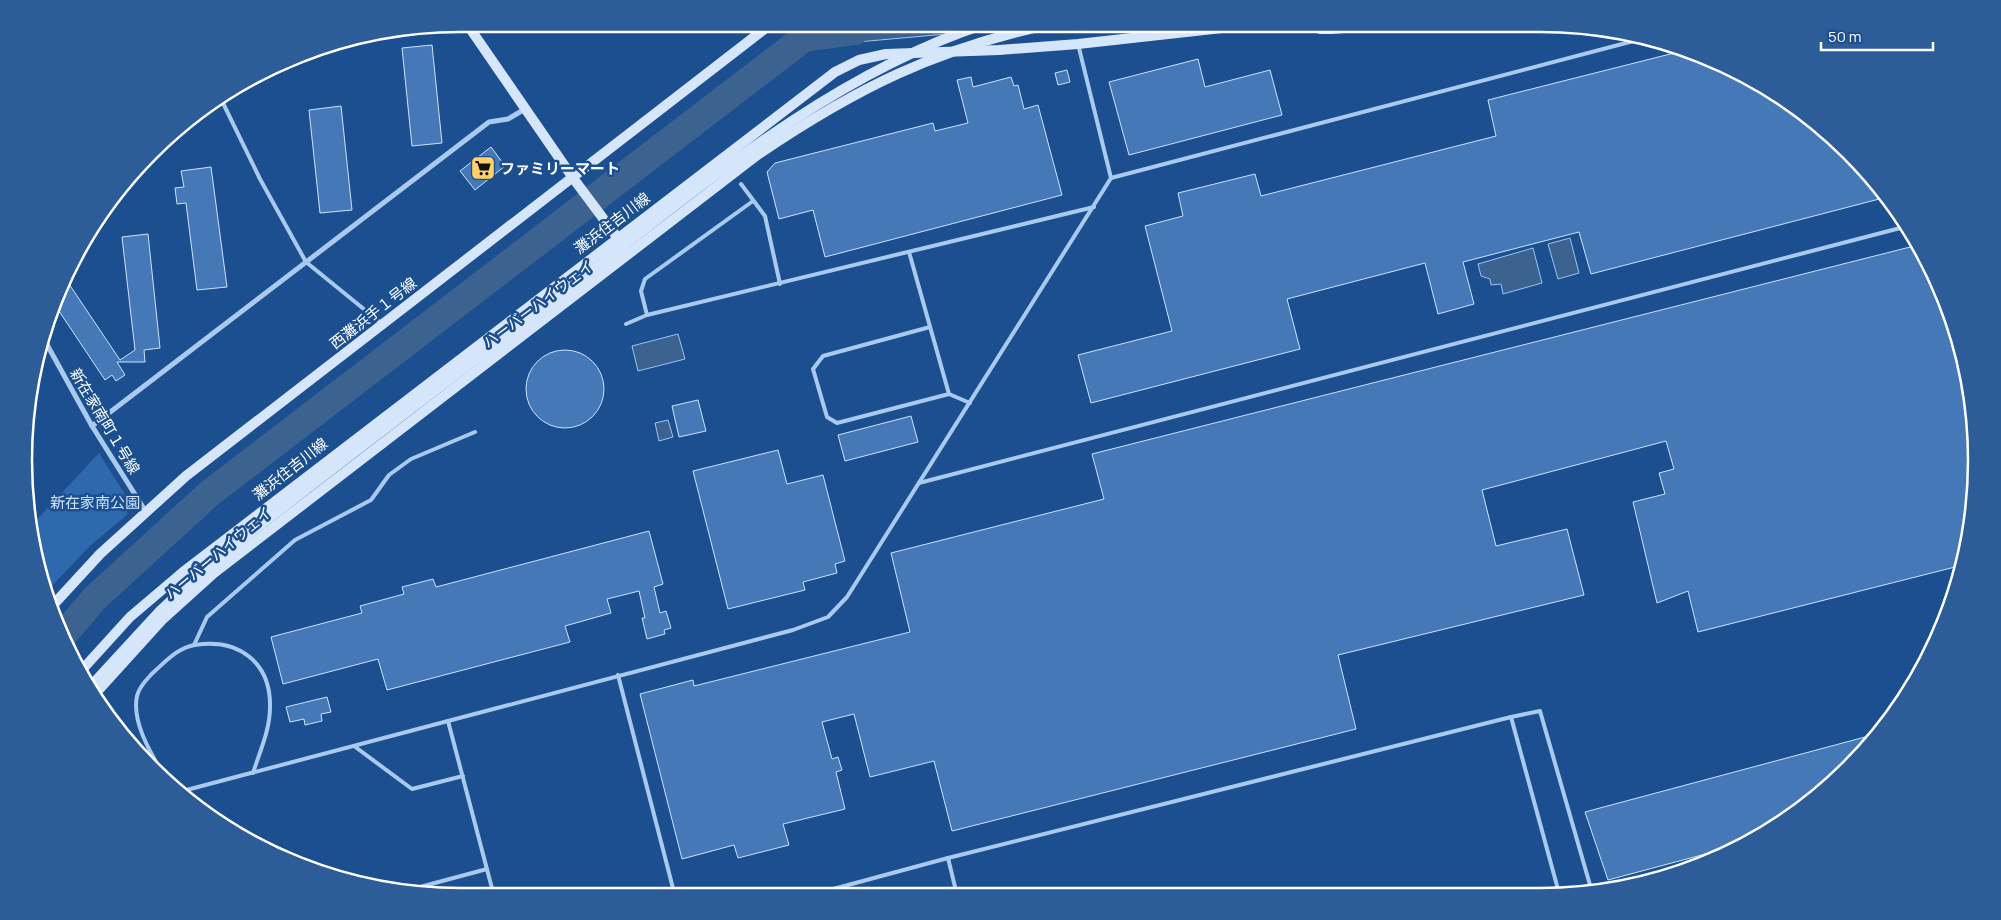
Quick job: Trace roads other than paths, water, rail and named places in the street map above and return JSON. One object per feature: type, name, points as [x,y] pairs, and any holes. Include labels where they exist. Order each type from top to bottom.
[{"type":"street","points":[[472,32],[573,178],[618,237]]},
{"type":"street","name":"西灘浜手１号線","points":[[57,601],[100,554],[186,476],[761,32]]},
{"type":"street","name":"ハーバーハイウェイ","points":[[95,682],[160,611],[206,568],[750,149],[862,78],[917,50],[965,32]]},
{"type":"street","name":"ハーバーハイウェイ","points":[[99,689],[163,619],[214,573],[756,156],[802,124],[882,80],[959,48],[1021,32]]},
{"type":"street","name":"灘浜住吉川線","points":[[86,666],[130,617],[182,572],[834,72],[859,60],[886,54],[999,50],[1078,44],[1186,32]]},
{"type":"street","points":[[92,426],[489,122],[508,119],[525,109]]},
{"type":"street","name":"新在家南町１号線","points":[[48,346],[92,426],[146,512]]},
{"type":"lane","points":[[1111,178],[1629,42]]},
{"type":"lane","points":[[188,790],[793,630],[828,617],[847,597],[1111,178],[1078,44]]},
{"type":"lane","points":[[224,104],[260,179],[306,262],[383,325]]},
{"type":"lane","points":[[741,184],[765,216],[780,284]]},
{"type":"lane","points":[[647,315],[641,291],[645,279],[753,201]]},
{"type":"lane","points":[[626,324],[647,315],[1094,207]]},
{"type":"lane","points":[[919,483],[1900,228]]},
{"type":"lane","points":[[909,252],[949,394]]},
{"type":"lane","points":[[930,327],[823,356],[813,369],[826,417],[837,423],[949,394],[970,403]]},
{"type":"lane","points":[[194,645],[207,617],[295,540],[371,500],[388,475],[411,459],[475,432]]},
{"type":"lane","points":[[156,760],[139,725],[137,696],[150,674],[172,655],[194,645],[238,648],[257,662],[267,684],[270,706],[267,730],[253,773]]},
{"type":"lane","points":[[618,675],[673,888]]},
{"type":"lane","points":[[837,888],[948,858],[1540,711],[1590,885]]},
{"type":"lane","points":[[1511,717],[1557,887]]},
{"type":"lane","points":[[448,720],[492,888]]},
{"type":"lane","points":[[354,746],[412,789],[463,776]]},
{"type":"lane","points":[[948,858],[955,888]]},
{"type":"lane","points":[[424,886],[487,870]]},
{"type":"waterway","points":[[68,630],[95,598],[210,493],[804,38],[848,32]]},
{"type":"place","name":"ファミリーマート","points":[[483,168]]},
{"type":"park label","name":"新在家南公園","points":[[95,502]]}]
